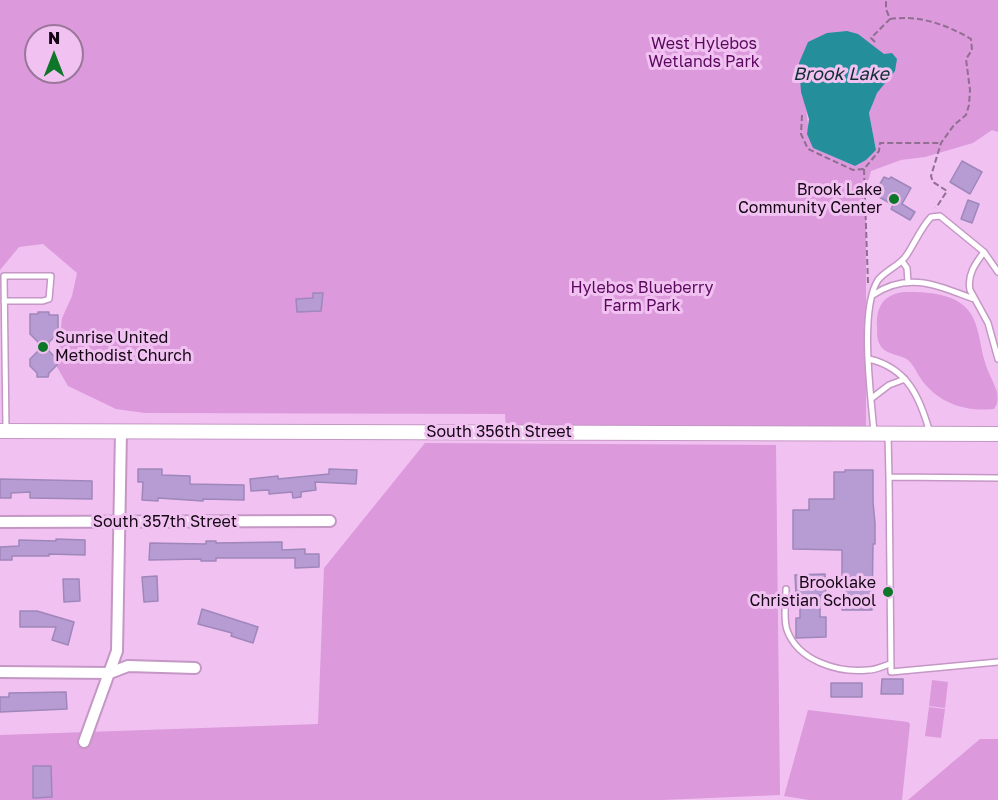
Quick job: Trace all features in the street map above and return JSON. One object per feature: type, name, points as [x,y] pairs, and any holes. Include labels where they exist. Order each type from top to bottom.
[{"type":"main road","name":"South 356th Street","points":[[3,431],[998,434]]},
{"type":"street","points":[[84,742],[110,673],[119,639],[121,431]]},
{"type":"street","name":"South 357th Street","points":[[0,522],[330,521]]},
{"type":"street","points":[[0,672],[110,673],[128,666],[195,668]]},
{"type":"lane","points":[[998,272],[984,252],[940,216],[931,217],[902,261],[890,268],[878,281],[869,306],[872,398],[889,477],[891,672],[998,662]]},
{"type":"lane","points":[[984,252],[969,277],[970,291],[988,323],[998,359]]},
{"type":"lane","points":[[902,261],[907,268],[908,282]]},
{"type":"lane","points":[[3,431],[4,276],[51,276],[49,299],[4,301]]},
{"type":"lane","points":[[873,294],[892,285],[908,282],[935,285],[975,299]]},
{"type":"lane","points":[[869,359],[891,366],[905,379],[918,399],[931,434]]},
{"type":"lane","points":[[872,398],[889,385],[905,379]]},
{"type":"lane","points":[[889,477],[998,478]]},
{"type":"lane","points":[[786,589],[786,629],[798,649],[805,654],[826,666],[853,670],[871,670],[891,664]]},
{"type":"path","points":[[886,0],[886,9],[891,19]]},
{"type":"path","points":[[875,42],[871,38],[891,19],[908,17],[922,18],[971,39],[972,50],[966,59],[970,90],[969,105],[966,115],[954,125],[941,143],[931,176],[933,182],[947,191],[931,217]]},
{"type":"path","points":[[802,115],[801,134],[808,149],[853,170],[864,169]]},
{"type":"path","points":[[868,284],[864,169],[879,151],[880,143],[941,143]]},
{"type":"green space","points":[[0,0],[998,0],[998,132],[992,130],[973,143],[925,157],[901,160],[871,171],[866,189],[866,433],[506,432],[505,414],[145,413],[116,409],[68,386],[57,367],[62,318],[72,296],[77,273],[43,244],[19,247],[0,270]],"holes":[[[805,105],[872,106],[869,113],[876,150],[855,166],[813,148]]]},
{"type":"green space","points":[[903,292],[946,296],[962,304],[972,315],[986,366],[997,392],[994,409],[964,408],[946,401],[931,390],[908,360],[882,348],[877,334],[880,308],[890,296]]},
{"type":"green space","points":[[425,443],[776,445],[780,795],[663,800],[0,800],[0,735],[318,724],[324,568]]},
{"type":"green space","points":[[932,680],[948,682],[945,708],[929,706]]},
{"type":"green space","points":[[929,707],[945,709],[941,738],[925,736]]},
{"type":"green space","points":[[808,710],[908,722],[910,724],[902,800],[809,800],[784,796]]},
{"type":"green space","points":[[980,739],[998,739],[998,800],[908,800]]},
{"type":"water","name":"Brook Lake","points":[[847,31],[858,34],[884,54],[892,53],[897,59],[895,71],[877,93],[869,113],[876,150],[866,160],[855,166],[813,148],[807,134],[809,119],[801,92],[799,63],[808,42],[827,33]]},
{"type":"building","points":[[962,161],[982,172],[970,194],[950,182]]},
{"type":"building","name":"Brook Lake Community Center","points":[[884,177],[889,179],[891,177],[911,188],[902,204],[915,212],[910,220],[891,209],[893,205],[874,194]]},
{"type":"building","points":[[968,200],[979,204],[972,223],[961,219]]},
{"type":"building","points":[[313,293],[323,293],[321,311],[297,312],[296,299],[313,298]]},
{"type":"building","name":"Sunrise United Methodist Church","points":[[38,312],[58,315],[58,334],[49,342],[49,351],[57,359],[57,365],[48,377],[37,377],[37,373],[30,366],[30,359],[38,351],[38,342],[30,334],[30,314],[38,314]]},
{"type":"building","points":[[138,469],[162,469],[162,475],[190,476],[190,484],[244,485],[244,500],[203,499],[203,501],[158,498],[158,501],[142,500],[143,482],[138,482]]},
{"type":"building","points":[[329,469],[357,470],[356,484],[315,482],[316,490],[301,492],[301,497],[293,498],[292,492],[269,494],[269,490],[251,491],[250,479],[329,474]]},
{"type":"building","points":[[845,470],[873,470],[875,544],[873,544],[872,610],[842,610],[842,550],[793,549],[793,510],[809,510],[809,499],[834,499],[834,472],[845,472]]},
{"type":"building","points":[[0,479],[92,481],[92,499],[30,498],[30,492],[11,493],[11,498],[0,498]]},
{"type":"building","points":[[56,539],[85,540],[85,555],[12,556],[12,560],[0,560],[0,547],[19,546],[19,540],[56,541]]},
{"type":"building","points":[[206,541],[216,541],[216,543],[282,542],[282,550],[305,549],[305,554],[319,554],[319,567],[295,568],[295,558],[216,558],[216,561],[149,560],[150,543],[206,544]]},
{"type":"building","points":[[825,574],[826,595],[820,595],[820,617],[826,617],[826,637],[796,638],[796,618],[800,618],[800,594],[796,594],[795,575]]},
{"type":"building","points":[[157,576],[158,601],[144,602],[142,577]]},
{"type":"building","points":[[63,579],[79,579],[80,601],[64,602]]},
{"type":"building","points":[[202,609],[258,627],[253,643],[231,636],[232,633],[198,624]]},
{"type":"building","points":[[20,611],[37,611],[74,622],[68,645],[52,640],[56,627],[20,627]]},
{"type":"building","points":[[882,679],[903,679],[903,694],[881,694]]},
{"type":"building","points":[[831,683],[862,683],[862,697],[831,697]]},
{"type":"building","points":[[66,692],[67,709],[0,712],[0,697],[9,697],[9,693]]},
{"type":"building","points":[[33,766],[51,766],[52,797],[33,798]]},
{"type":"place","name":"Brook Lake Community Center","points":[[894,199]]},
{"type":"place","name":"Sunrise United Methodist Church","points":[[43,347]]},
{"type":"place","name":"Brooklake Christian School","points":[[888,592]]},
{"type":"park label","name":"West Hylebos Wetlands Park","points":[[704,53]]},
{"type":"park label","name":"Hylebos Blueberry Farm Park","points":[[642,297]]}]
